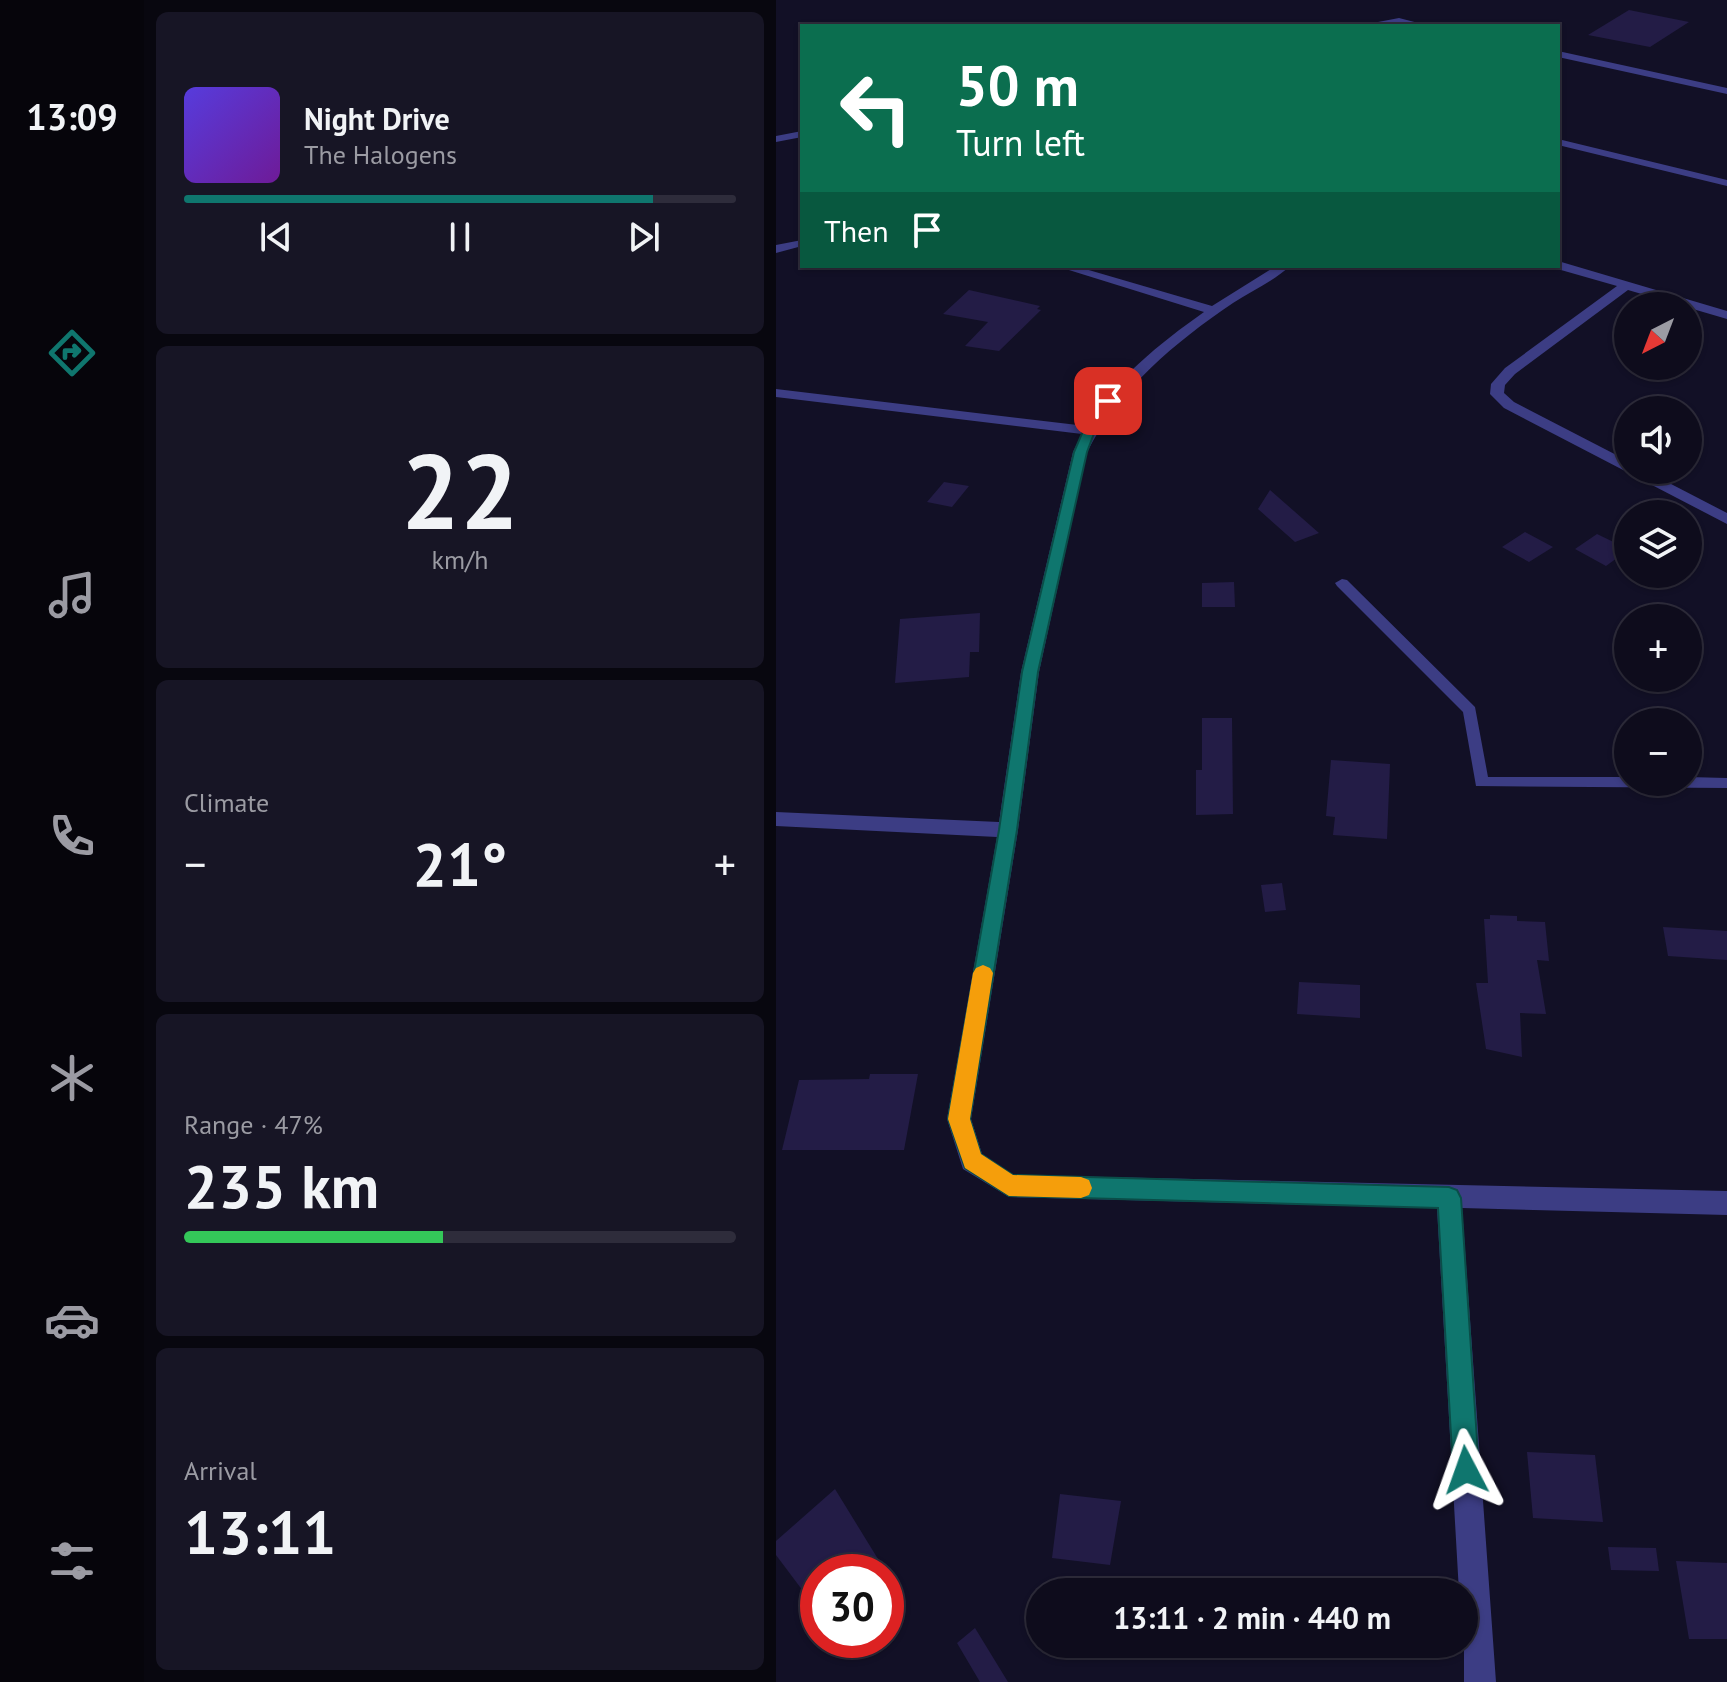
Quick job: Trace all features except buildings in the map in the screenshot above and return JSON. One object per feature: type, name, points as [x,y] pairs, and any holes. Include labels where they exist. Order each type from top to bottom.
[{"type":"street","points":[[1376,24],[1399,21],[1415,24]]},
{"type":"street","points":[[1560,54],[1727,91]]},
{"type":"street","points":[[776,139],[800,134]]},
{"type":"street","points":[[1560,142],[1727,183]]},
{"type":"street","points":[[776,249],[800,243]]},
{"type":"street","points":[[1560,266],[1727,315]]},
{"type":"street","points":[[1069,268],[1211,310]]},
{"type":"street","points":[[1281,268],[1211,310],[1108,401],[1080,452],[1030,672],[1008,830],[959,1119],[972,1161],[1009,1186],[1727,1203]]},
{"type":"street","points":[[1614,460],[1509,405],[1497,394],[1498,384],[1510,371],[1627,285]]},
{"type":"street","points":[[776,393],[1089,431]]},
{"type":"street","points":[[1660,484],[1727,519]]},
{"type":"street","points":[[776,819],[1008,830]]},
{"type":"street","points":[[1449,1198],[1480,1682]]},
{"type":"lane","points":[[1342,583],[1470,710],[1481,782],[1727,783]]},
{"type":"slow traffic","points":[[983,973],[959,1119],[972,1161],[1009,1186],[1081,1188]]},
{"type":"route","points":[[1108,401],[1080,452],[1030,672],[1008,830],[959,1119],[972,1161],[1009,1186],[1449,1198],[1466,1470]]}]
